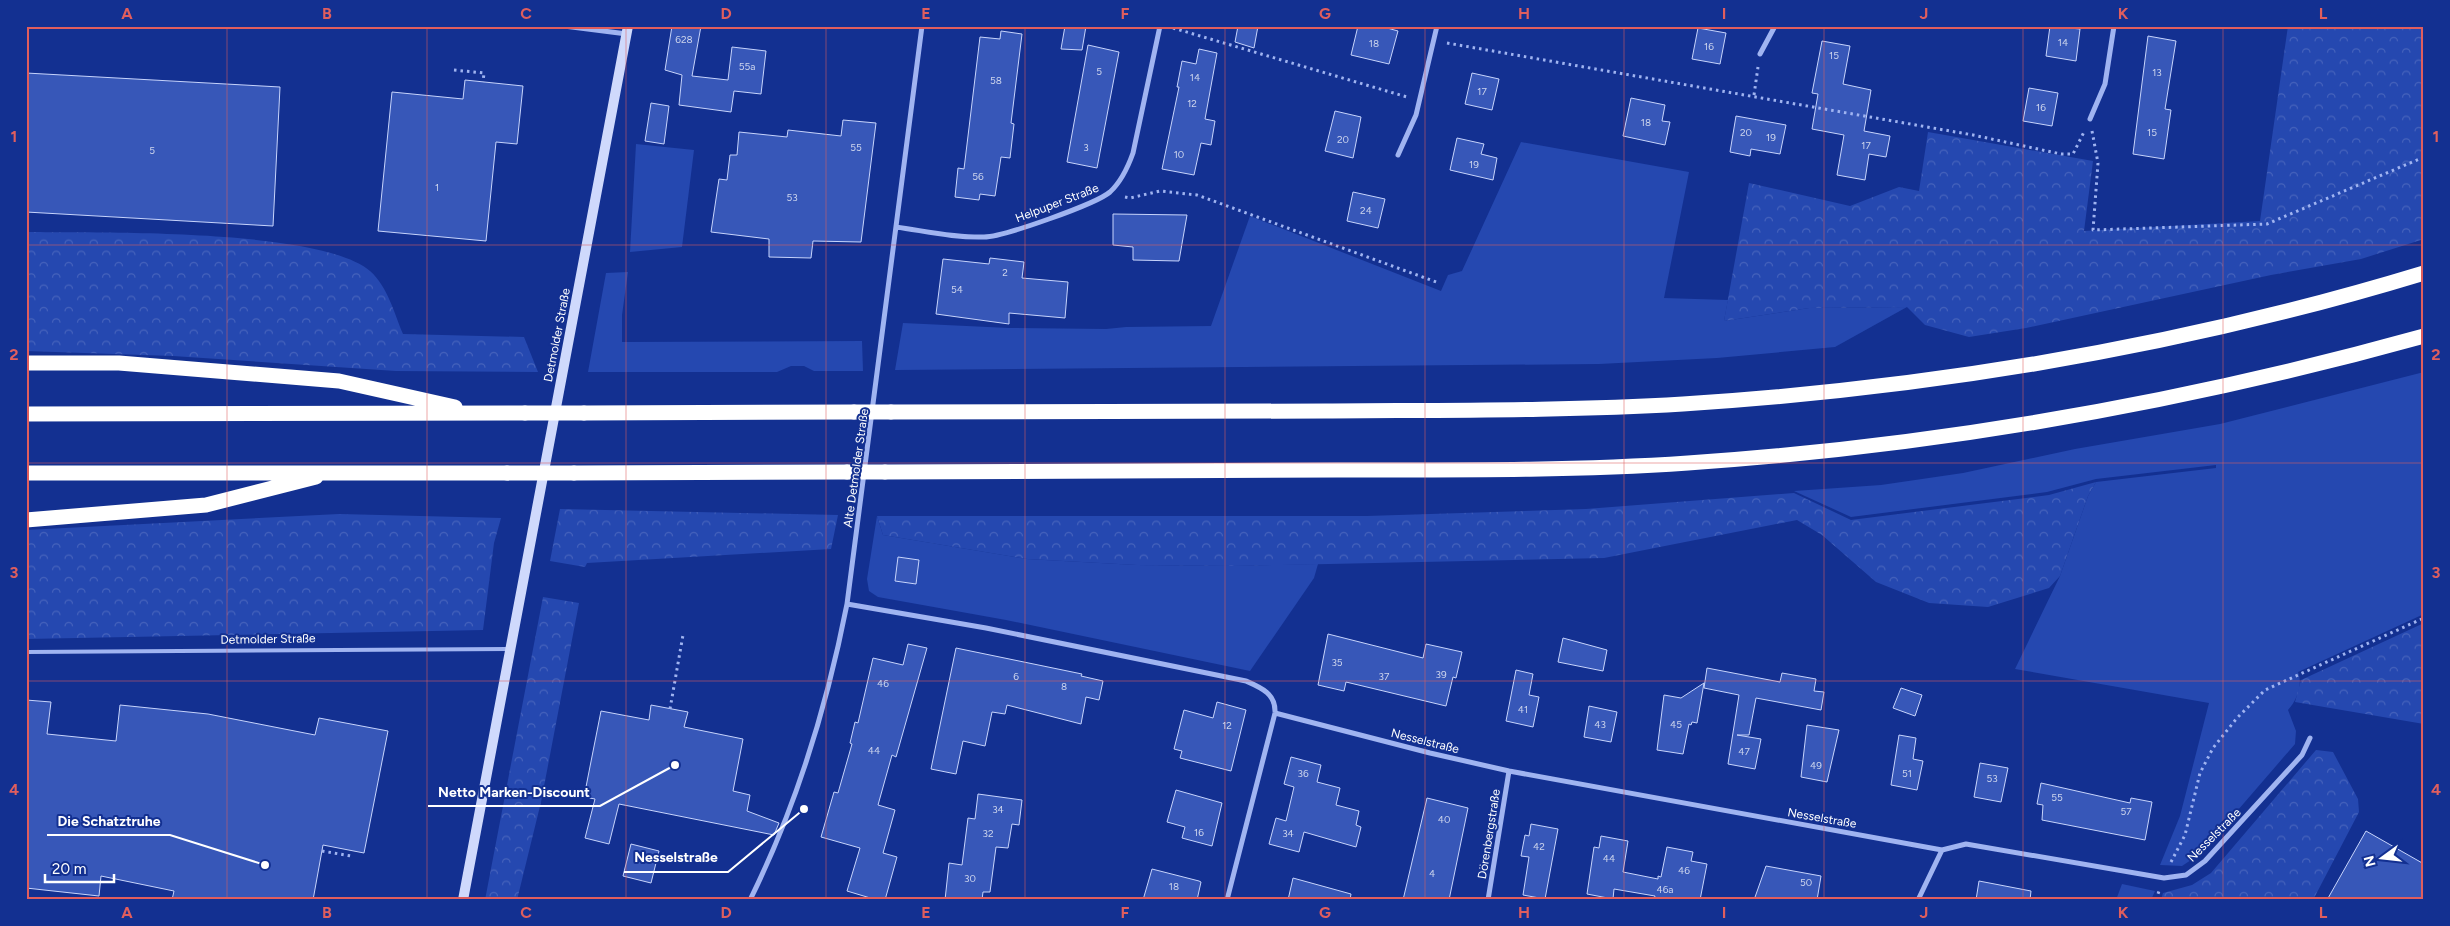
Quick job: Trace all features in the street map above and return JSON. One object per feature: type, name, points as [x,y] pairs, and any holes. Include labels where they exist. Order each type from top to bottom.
[{"type":"highway","points":[[26,414],[1563,409],[1685,403],[1810,394],[1975,372],[2115,348],[2293,309],[2424,273]]},
{"type":"highway","points":[[26,473],[1504,470],[1627,466],[1758,457],[1936,438],[2058,419],[2241,383],[2424,336]]},
{"type":"highway","points":[[26,363],[119,363],[339,382],[483,414]]},
{"type":"highway","points":[[26,520],[206,506],[337,471]]},
{"type":"street","points":[[564,26],[627,30]]},
{"type":"street","name":"Alte Detmolder Straße","points":[[752,899],[777,840],[819,720],[830,681],[847,604],[922,26]]},
{"type":"street","name":"Helpuper Straße","points":[[896,227],[969,237],[997,236],[1081,206],[1110,192],[1127,171],[1133,153],[1160,26]]},
{"type":"street","points":[[1398,155],[1416,115],[1437,26]]},
{"type":"street","points":[[1760,54],[1775,26]]},
{"type":"street","points":[[2090,119],[2105,84],[2114,26]]},
{"type":"street","name":"Detmolder Straße","points":[[463,900],[627,30]]},
{"type":"street","points":[[847,604],[986,628],[1246,681],[1260,687],[1271,695],[1275,704],[1275,713],[1227,900]]},
{"type":"street","name":"Nesselstraße","points":[[1275,713],[1430,754],[1509,771],[1942,850],[1966,844],[2164,878],[2186,875],[2205,861],[2302,755],[2310,738]]},
{"type":"street","name":"Dörenbergstraße","points":[[1488,900],[1509,771]]},
{"type":"street","points":[[1918,900],[1942,850]]},
{"type":"lane","name":"Detmolder Straße","points":[[26,652],[510,649]]},
{"type":"path","points":[[1168,26],[1419,101]]},
{"type":"path","points":[[1434,40],[1754,96],[2061,154],[2073,154],[2090,119]]},
{"type":"path","points":[[1754,96],[1760,54]]},
{"type":"path","points":[[454,70],[484,73],[483,82]]},
{"type":"path","points":[[2090,119],[2098,163],[2093,230],[2267,224],[2424,157]]},
{"type":"path","points":[[1110,192],[1130,198],[1160,191],[1196,195],[1439,283]]},
{"type":"path","points":[[2164,878],[2185,835],[2200,773],[2213,748],[2244,711],[2265,690],[2424,618]]},
{"type":"path","points":[[670,709],[684,634]]},
{"type":"path","points":[[322,851],[351,856]]},
{"type":"green space","points":[[2288,26],[2424,26],[2424,239],[2361,259],[2271,275],[2026,328],[1969,337],[1925,325],[1907,307],[1809,308],[1724,321],[1749,183],[1850,206],[1899,187],[1919,191],[1928,132],[2093,161],[2084,231],[2260,221]]},
{"type":"green space","points":[[1521,142],[1689,172],[1664,298],[1728,300],[1724,321],[1809,308],[1907,307],[1835,347],[1717,358],[1599,364],[895,370],[903,323],[1009,328],[1106,329],[1211,326],[1250,216],[1441,291],[1448,275],[1462,271]]},
{"type":"green space","points":[[636,144],[694,150],[682,247],[630,252]]},
{"type":"green space","points":[[26,232],[153,233],[258,240],[305,247],[344,257],[370,271],[376,277],[390,301],[403,334],[524,337],[538,372],[396,371],[173,356],[26,351]]},
{"type":"green space","points":[[628,272],[622,315],[622,342],[862,341],[863,371],[814,371],[804,366],[791,366],[777,372],[588,372],[606,273]]},
{"type":"green space","points":[[2424,372],[2424,614],[2298,672],[2300,682],[2298,692],[2288,710],[2296,731],[2295,744],[2200,854],[2182,866],[2160,865],[2180,816],[2209,703],[2015,669],[2060,576],[2088,496],[2096,482],[2216,468],[2216,465],[2096,479],[2047,492],[1851,517],[1794,491],[1881,485],[1963,473],[2075,449],[2220,424]]},
{"type":"green space","points":[[2096,482],[2088,496],[2060,576],[2049,588],[1988,607],[1929,603],[1876,582],[1822,535],[1797,520],[1604,558],[1232,566],[1137,565],[1027,559],[883,535],[877,516],[1367,516],[1586,509],[1794,493],[1851,520],[2049,495]]},
{"type":"green space","points":[[560,509],[838,515],[831,549],[587,563],[585,567],[550,561]]},
{"type":"green space","points":[[339,514],[501,518],[494,543],[483,630],[26,639],[26,530]]},
{"type":"green space","points":[[877,516],[883,535],[1027,559],[1137,565],[1232,566],[1318,564],[1314,578],[1250,671],[1006,620],[878,597],[869,591],[867,579]]},
{"type":"green space","points":[[543,597],[579,603],[541,802],[517,900],[485,900]]},
{"type":"green space","points":[[2424,623],[2424,724],[2295,702],[2301,680]]},
{"type":"green space","points":[[2316,750],[2333,752],[2358,799],[2359,812],[2313,900],[2161,900],[2163,893],[2192,885],[2211,873]]},
{"type":"green space","points":[[2122,884],[2155,891],[2151,900],[2116,900]]},
{"type":"building","points":[[672,26],[701,26],[692,76],[728,80],[732,47],[766,51],[761,94],[734,91],[731,112],[679,105],[682,75],[665,70]]},
{"type":"building","points":[[1065,26],[1086,26],[1082,50],[1061,49]]},
{"type":"building","points":[[1238,26],[1258,26],[1254,48],[1235,42]]},
{"type":"building","points":[[1358,26],[1380,26],[1398,31],[1389,64],[1351,55]]},
{"type":"building","points":[[2050,26],[2080,29],[2076,61],[2046,56]]},
{"type":"building","points":[[1698,28],[1726,33],[1720,64],[1692,59]]},
{"type":"building","points":[[1001,31],[1022,34],[1011,123],[1014,124],[1010,158],[1001,157],[995,196],[980,194],[979,200],[955,197],[958,168],[964,169],[980,37],[1000,39]]},
{"type":"building","points":[[2148,36],[2176,41],[2165,109],[2171,110],[2164,159],[2133,154]]},
{"type":"building","points":[[1822,41],[1850,46],[1843,84],[1871,90],[1864,131],[1890,136],[1886,157],[1869,154],[1865,180],[1837,175],[1844,135],[1812,129],[1818,94],[1812,93]]},
{"type":"building","points":[[1088,45],[1119,52],[1097,168],[1067,162]]},
{"type":"building","points":[[1199,49],[1217,53],[1205,119],[1215,121],[1211,145],[1201,143],[1194,175],[1162,169],[1179,87],[1177,87],[1182,61],[1196,64]]},
{"type":"building","points":[[26,73],[280,87],[273,226],[26,212]]},
{"type":"building","points":[[1472,73],[1499,79],[1492,110],[1465,104]]},
{"type":"building","points":[[465,80],[523,86],[517,144],[496,142],[486,241],[378,231],[392,92],[463,99]]},
{"type":"building","points":[[2029,88],[2058,93],[2052,126],[2023,121]]},
{"type":"building","points":[[1631,98],[1665,105],[1662,121],[1670,122],[1665,145],[1623,136]]},
{"type":"building","points":[[651,103],[669,106],[664,144],[645,141]]},
{"type":"building","points":[[1335,111],[1361,117],[1353,158],[1325,151]]},
{"type":"building","points":[[1736,116],[1786,125],[1780,154],[1751,149],[1750,156],[1730,152]]},
{"type":"building","points":[[843,120],[876,123],[861,242],[813,241],[811,258],[769,257],[769,239],[711,232],[719,179],[727,180],[730,155],[737,155],[739,132],[787,137],[788,130],[841,136]]},
{"type":"building","points":[[1457,138],[1484,144],[1481,154],[1497,158],[1493,180],[1450,170]]},
{"type":"building","points":[[1353,192],[1385,199],[1378,228],[1347,221]]},
{"type":"building","points":[[1113,214],[1187,215],[1179,261],[1133,260],[1133,247],[1113,245]]},
{"type":"building","points":[[990,258],[1024,262],[1022,278],[1068,282],[1065,318],[1009,313],[1009,324],[936,314],[943,259],[989,264]]},
{"type":"building","points":[[898,557],[919,560],[916,584],[895,581]]},
{"type":"building","points":[[1328,634],[1423,658],[1426,644],[1462,652],[1456,678],[1453,677],[1446,706],[1346,682],[1344,691],[1318,685]]},
{"type":"building","points":[[1563,638],[1607,650],[1603,671],[1558,662]]},
{"type":"building","points":[[908,644],[927,648],[896,757],[892,755],[878,805],[895,810],[883,853],[897,857],[885,900],[877,900],[847,891],[860,848],[821,837],[834,792],[838,793],[852,744],[850,743],[855,722],[858,723],[873,658],[903,665]]},
{"type":"building","points":[[956,648],[1082,674],[1081,676],[1103,681],[1099,700],[1086,697],[1081,724],[1007,705],[1005,714],[992,712],[985,746],[963,741],[956,774],[931,769]]},
{"type":"building","points":[[1707,668],[1780,682],[1782,673],[1816,679],[1814,691],[1824,692],[1821,710],[1756,698],[1749,735],[1737,735],[1761,739],[1755,769],[1728,764],[1739,695],[1704,688]]},
{"type":"building","points":[[1516,670],[1533,674],[1529,695],[1539,697],[1533,727],[1506,721]]},
{"type":"building","points":[[1704,683],[1697,723],[1692,722],[1691,725],[1689,724],[1683,754],[1657,750],[1664,695],[1681,698]]},
{"type":"building","points":[[1901,688],[1922,695],[1915,716],[1893,708]]},
{"type":"building","points":[[26,700],[51,702],[47,734],[116,741],[120,705],[208,714],[315,735],[319,718],[388,731],[364,853],[323,845],[313,900],[172,900],[174,891],[101,876],[99,896],[26,888]]},
{"type":"building","points":[[1217,702],[1246,710],[1231,771],[1180,758],[1182,751],[1174,749],[1184,710],[1213,718]]},
{"type":"building","points":[[651,705],[688,712],[684,727],[743,739],[733,791],[750,795],[747,811],[779,823],[774,835],[619,804],[609,844],[585,838],[595,799],[584,797],[601,711],[649,720]]},
{"type":"building","points":[[1589,706],[1617,712],[1611,742],[1584,737]]},
{"type":"building","points":[[1807,725],[1839,730],[1827,782],[1801,777]]},
{"type":"building","points":[[1899,735],[1916,738],[1913,759],[1923,761],[1917,790],[1891,785]]},
{"type":"building","points":[[1291,757],[1321,765],[1317,782],[1340,788],[1336,805],[1359,811],[1356,825],[1361,827],[1356,847],[1304,832],[1299,852],[1269,844],[1276,818],[1286,821],[1294,787],[1284,784]]},
{"type":"building","points":[[1980,763],[2008,768],[2001,802],[1974,797]]},
{"type":"building","points":[[2041,783],[2130,803],[2131,798],[2152,802],[2145,840],[2042,820],[2043,805],[2037,804]]},
{"type":"building","points":[[1176,790],[1222,803],[1212,846],[1182,838],[1185,827],[1167,822]]},
{"type":"building","points":[[978,794],[1022,800],[1019,825],[1012,824],[1008,848],[996,847],[990,892],[983,892],[982,900],[945,900],[949,863],[962,865],[968,818],[975,819]]},
{"type":"building","points":[[1427,798],[1468,808],[1449,900],[1403,900]]},
{"type":"building","points":[[1531,824],[1558,829],[1545,899],[1523,895],[1529,857],[1521,856],[1525,835],[1529,836]]},
{"type":"building","points":[[2366,831],[2424,864],[2424,900],[2327,900]]},
{"type":"building","points":[[1601,836],[1628,841],[1623,872],[1658,879],[1658,876],[1661,877],[1667,847],[1693,852],[1691,861],[1707,864],[1700,900],[1654,900],[1655,896],[1614,889],[1613,899],[1587,894],[1594,847],[1599,848]]},
{"type":"building","points":[[631,844],[659,851],[651,883],[623,876]]},
{"type":"building","points":[[1766,866],[1821,876],[1817,900],[1754,900]]},
{"type":"building","points":[[1152,869],[1201,882],[1197,900],[1143,900]]},
{"type":"building","points":[[1293,878],[1351,894],[1350,900],[1288,900]]},
{"type":"building","points":[[1979,881],[2031,891],[2030,900],[1976,900]]},
{"type":"place","name":"Netto Marken-Discount","points":[[675,765]]},
{"type":"place","name":"Nesselstraße","points":[[804,809]]},
{"type":"place","name":"Die Schatztruhe","points":[[265,865]]}]
